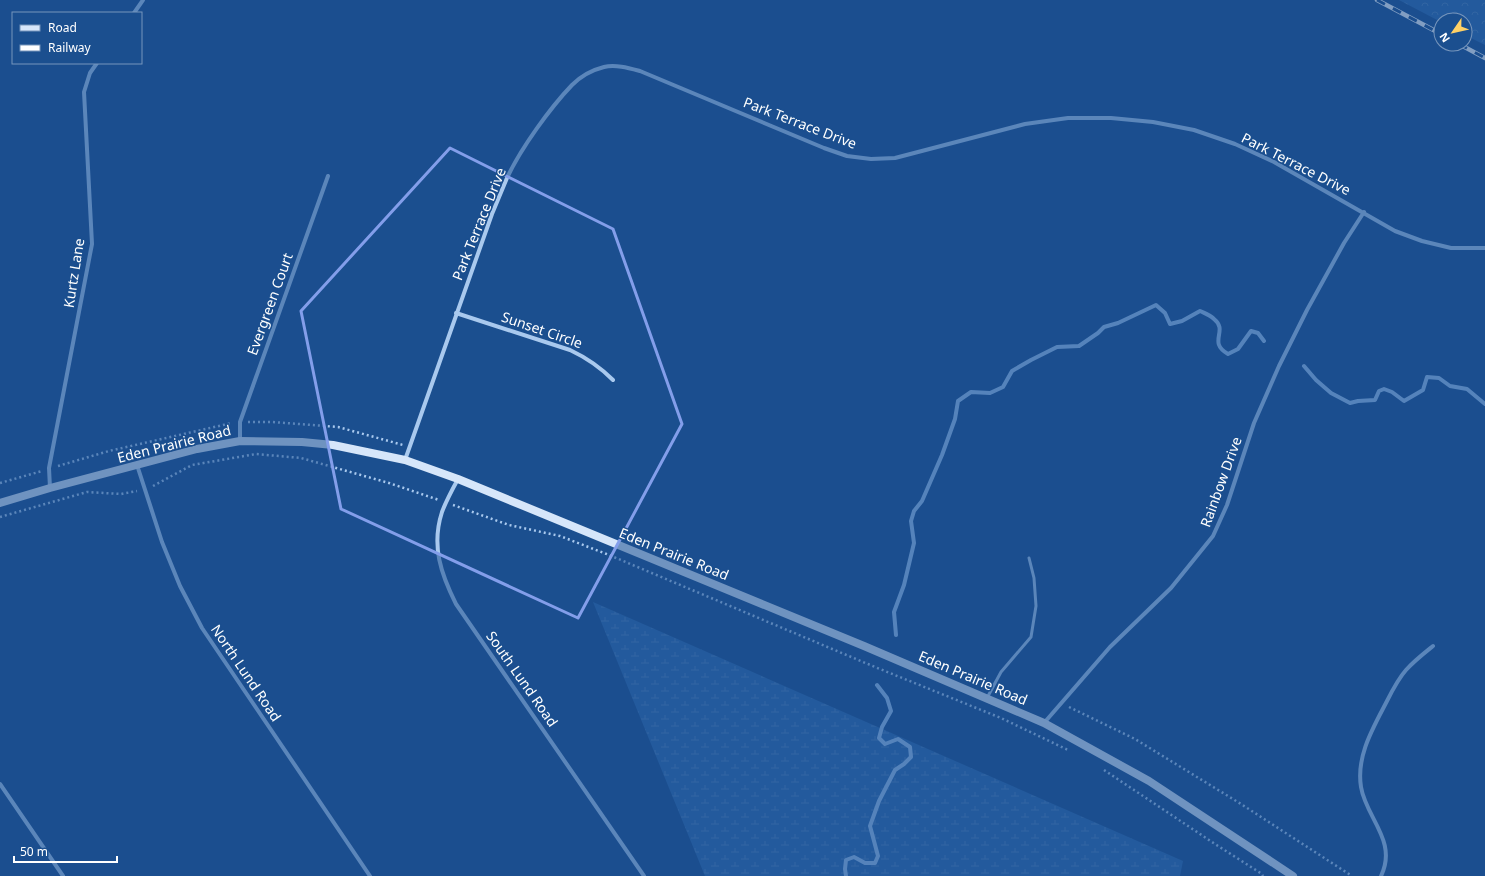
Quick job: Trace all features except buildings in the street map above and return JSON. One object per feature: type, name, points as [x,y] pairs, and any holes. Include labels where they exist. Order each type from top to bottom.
[{"type":"main road","name":"Eden Prairie Road","points":[[0,503],[196,449],[240,441],[333,444],[404,460],[458,479],[988,698],[1044,723],[1148,781],[1293,876]]},
{"type":"street","points":[[135,12],[143,0]]},
{"type":"street","name":"Kurtz Lane","points":[[50,488],[49,468],[92,244],[84,92],[90,73],[96,64]]},
{"type":"street","name":"Park Terrace Drive","points":[[404,460],[492,214],[508,177],[528,142],[573,85],[587,74],[604,67],[622,67],[640,71],[824,148],[847,156],[871,159],[895,158],[1025,124],[1068,118],[1110,118],[1153,122],[1194,130],[1235,144],[1274,162],[1396,231],[1422,241],[1451,248],[1485,248]]},
{"type":"street","name":"Evergreen Court","points":[[240,441],[240,422],[328,176]]},
{"type":"street","name":"Rainbow Drive","points":[[1044,723],[1110,647],[1170,588],[1213,536],[1227,505],[1254,423],[1279,366],[1344,243],[1364,212]]},
{"type":"street","name":"Sunset Circle","points":[[456,313],[570,350],[586,357],[600,367],[613,380]]},
{"type":"street","name":"North Lund Road","points":[[137,465],[162,542],[180,586],[202,628],[370,876]]},
{"type":"street","name":"South Lund Road","points":[[458,479],[446,502],[437,536],[439,560],[446,583],[456,604],[644,876]]},
{"type":"street","points":[[1381,876],[1384,871],[1384,838],[1367,806],[1361,787],[1361,768],[1364,750],[1371,731],[1401,676],[1418,657],[1433,646]]},
{"type":"street","points":[[0,784],[63,876]]},
{"type":"lane","points":[[988,698],[1001,672],[1031,637],[1036,606],[1034,578],[1029,558]]},
{"type":"path","points":[[0,517],[87,492],[121,494],[146,489],[192,465],[256,454],[301,458],[446,502],[509,525],[560,536],[581,544],[1001,718],[1075,753]]},
{"type":"path","points":[[1061,704],[1135,739],[1241,804],[1352,876]]},
{"type":"path","points":[[1101,768],[1263,876]]},
{"type":"highlighted area","points":[[450,148],[613,229],[682,424],[578,618],[341,509],[301,311]]},
{"type":"green space","points":[[1399,0],[1485,0],[1485,45],[1473,39],[1473,12],[1433,12],[1433,18]]},
{"type":"green space","points":[[593,602],[1183,861],[1180,876],[705,876]]},
{"type":"waterway","points":[[896,635],[894,612],[904,585],[914,543],[911,521],[914,511],[922,501],[942,455],[955,419],[958,401],[971,392],[990,393],[1003,387],[1012,371],[1031,360],[1057,347],[1079,346],[1104,327],[1118,323],[1156,305],[1165,313],[1170,324],[1182,321],[1200,311],[1211,316],[1218,323],[1220,328],[1218,341],[1219,345],[1222,350],[1228,354],[1238,349],[1251,331],[1258,333],[1264,341]]},
{"type":"waterway","points":[[1304,366],[1316,380],[1331,393],[1350,403],[1375,400],[1379,391],[1384,389],[1392,392],[1404,401],[1423,390],[1427,377],[1439,378],[1450,386],[1467,389],[1485,404]]},
{"type":"waterway","points":[[846,876],[846,860],[854,857],[865,863],[875,863],[878,856],[870,826],[879,801],[895,770],[911,757],[910,747],[898,739],[885,744],[879,738],[882,727],[891,711],[887,698],[877,685]]},
{"type":"railway","points":[[1377,0],[1433,30]]},
{"type":"railway","points":[[1473,52],[1485,58]]}]
